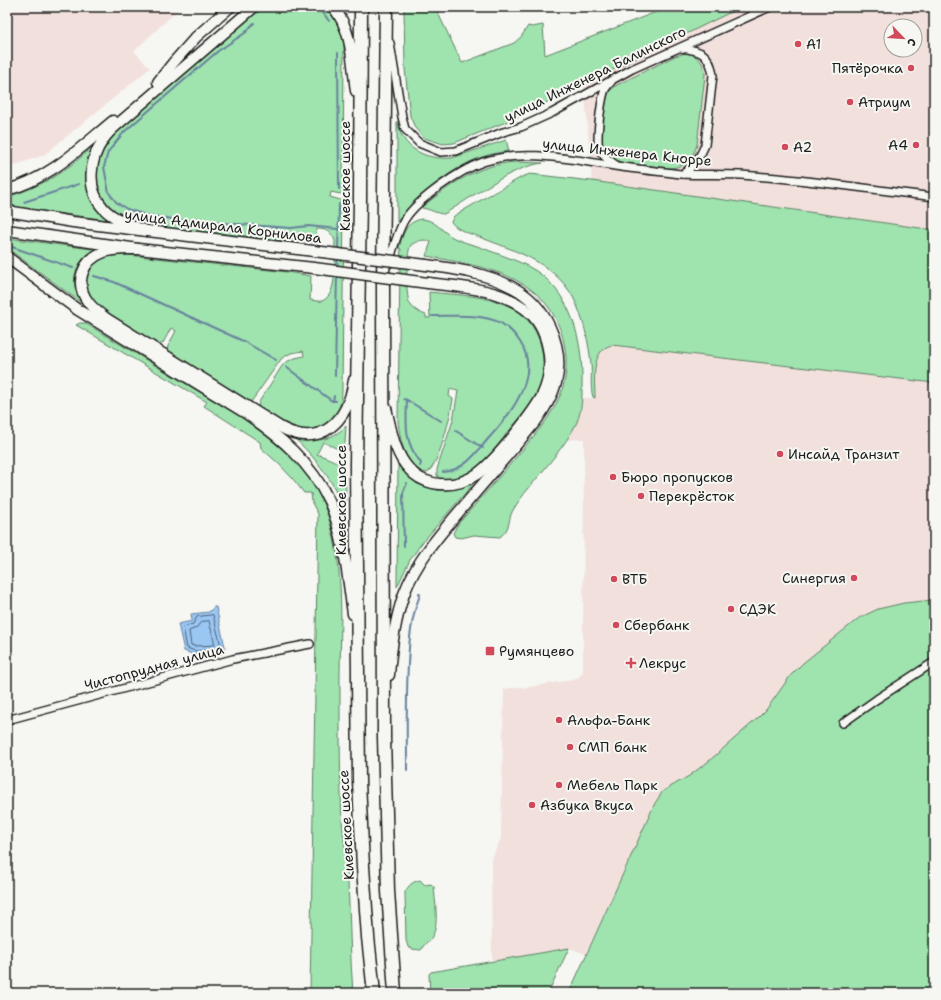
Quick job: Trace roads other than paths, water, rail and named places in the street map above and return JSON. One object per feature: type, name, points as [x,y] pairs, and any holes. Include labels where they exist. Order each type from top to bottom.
[{"type":"highway","name":"Киевское шоссе","points":[[361,7],[357,359],[358,781],[364,883],[374,993]]},
{"type":"highway","points":[[386,11],[383,285],[384,737],[388,891],[395,993]]},
{"type":"main road","points":[[158,82],[196,37],[230,7]]},
{"type":"main road","points":[[7,190],[32,181],[68,159],[245,7]]},
{"type":"main road","points":[[146,230],[112,215],[104,209],[97,199],[93,189],[91,174],[92,165],[98,147],[118,124],[254,7]]},
{"type":"main road","points":[[336,9],[345,24],[350,41],[360,119]]},
{"type":"main road","name":"улица Адмирала Корнилова","points":[[7,212],[73,222],[467,271],[513,287],[529,298],[540,311],[552,332],[556,347],[557,373],[553,392],[539,417],[439,537],[410,581],[404,594],[391,650],[384,737]]},
{"type":"main road","points":[[7,230],[138,249],[314,268],[472,289],[499,295],[515,302],[528,311],[541,329],[548,348],[549,372],[545,389],[529,416],[491,462],[472,478],[464,481],[449,485],[441,485],[422,479],[415,475],[403,462],[392,433],[383,394]]},
{"type":"main road","points":[[138,249],[111,250],[96,255],[89,261],[83,269],[81,280],[83,295],[90,305],[107,319],[286,430],[300,435],[310,435],[323,432],[336,424],[342,416],[348,402],[353,384],[357,359]]},
{"type":"main road","points":[[7,257],[78,310],[244,412],[282,440],[300,458],[321,486],[330,502],[334,514],[347,572],[357,640]]},
{"type":"street","name":"улица Инженера Балинского","points":[[386,11],[405,129],[418,142],[441,152],[456,151],[503,132],[521,127],[632,69],[770,7]]},
{"type":"street","points":[[679,48],[690,49],[703,54],[712,65],[713,75],[705,145],[697,161],[683,174]]},
{"type":"street","points":[[613,80],[606,87],[604,93],[598,139],[599,149],[607,159],[618,167]]},
{"type":"street","name":"улица Инженера Кнорре","points":[[383,285],[394,246],[403,222],[410,212],[441,187],[475,165],[498,158],[534,155],[618,167],[683,174],[740,175],[934,197]]},
{"type":"street","name":"Чистопрудная улица","points":[[7,720],[234,659],[310,644]]},
{"type":"street","points":[[843,723],[934,662]]},
{"type":"water","points":[[216,607],[225,647],[223,653],[195,655],[184,651],[178,624],[192,621],[191,614],[209,612]]},
{"type":"waterway","points":[[314,7],[324,14],[329,21]]},
{"type":"waterway","points":[[254,23],[245,33],[218,51],[124,132],[108,152],[104,167],[109,193],[117,203],[127,209],[145,215],[180,220],[291,228],[308,226],[338,229]]},
{"type":"waterway","points":[[338,53],[339,189]]},
{"type":"waterway","points":[[24,202],[79,184]]},
{"type":"waterway","points":[[338,251],[339,204]]},
{"type":"waterway","points":[[12,247],[73,268]]},
{"type":"waterway","points":[[337,267],[338,257]]},
{"type":"waterway","points":[[335,376],[337,273]]},
{"type":"waterway","points":[[94,276],[114,282],[245,342],[276,360]]},
{"type":"waterway","points":[[432,316],[476,316],[501,323],[512,331],[520,342],[526,355],[527,368],[525,381],[520,394],[514,406],[497,429],[474,456],[463,465],[451,471],[443,472]]},
{"type":"waterway","points":[[286,367],[332,401],[336,401]]},
{"type":"waterway","points":[[333,401],[334,396]]},
{"type":"waterway","points":[[404,399],[407,400],[407,433],[415,456],[421,463],[420,466]]},
{"type":"waterway","points":[[407,400],[441,421]]},
{"type":"waterway","points":[[456,431],[483,448]]},
{"type":"waterway","points":[[404,546],[403,493],[407,483]]},
{"type":"waterway","points":[[407,770],[407,691],[409,647],[411,630],[420,595],[419,593]]},
{"type":"place","name":"А1","points":[[798,44]]},
{"type":"place","name":"Пятёрочка","points":[[911,68]]},
{"type":"place","name":"Атриум","points":[[850,102]]},
{"type":"place","name":"А4","points":[[916,145]]},
{"type":"place","name":"А2","points":[[785,147]]},
{"type":"place","name":"Инсайд Транзит","points":[[780,454]]},
{"type":"place","name":"Бюро пропусков","points":[[613,477]]},
{"type":"place","name":"Перекрёсток","points":[[641,496]]},
{"type":"place","name":"Синергия","points":[[854,578]]},
{"type":"place","name":"ВТБ","points":[[614,579]]},
{"type":"place","name":"СДЭК","points":[[731,609]]},
{"type":"place","name":"Сбербанк","points":[[616,625]]},
{"type":"place","name":"Румянцево","points":[[490,651]]},
{"type":"place","name":"Лекрус","points":[[631,663]]},
{"type":"place","name":"Альфа-Банк","points":[[559,720]]},
{"type":"place","name":"СМП банк","points":[[570,747]]},
{"type":"place","name":"Мебель Парк","points":[[559,785]]},
{"type":"place","name":"Азбука Вкуса","points":[[532,805]]}]
